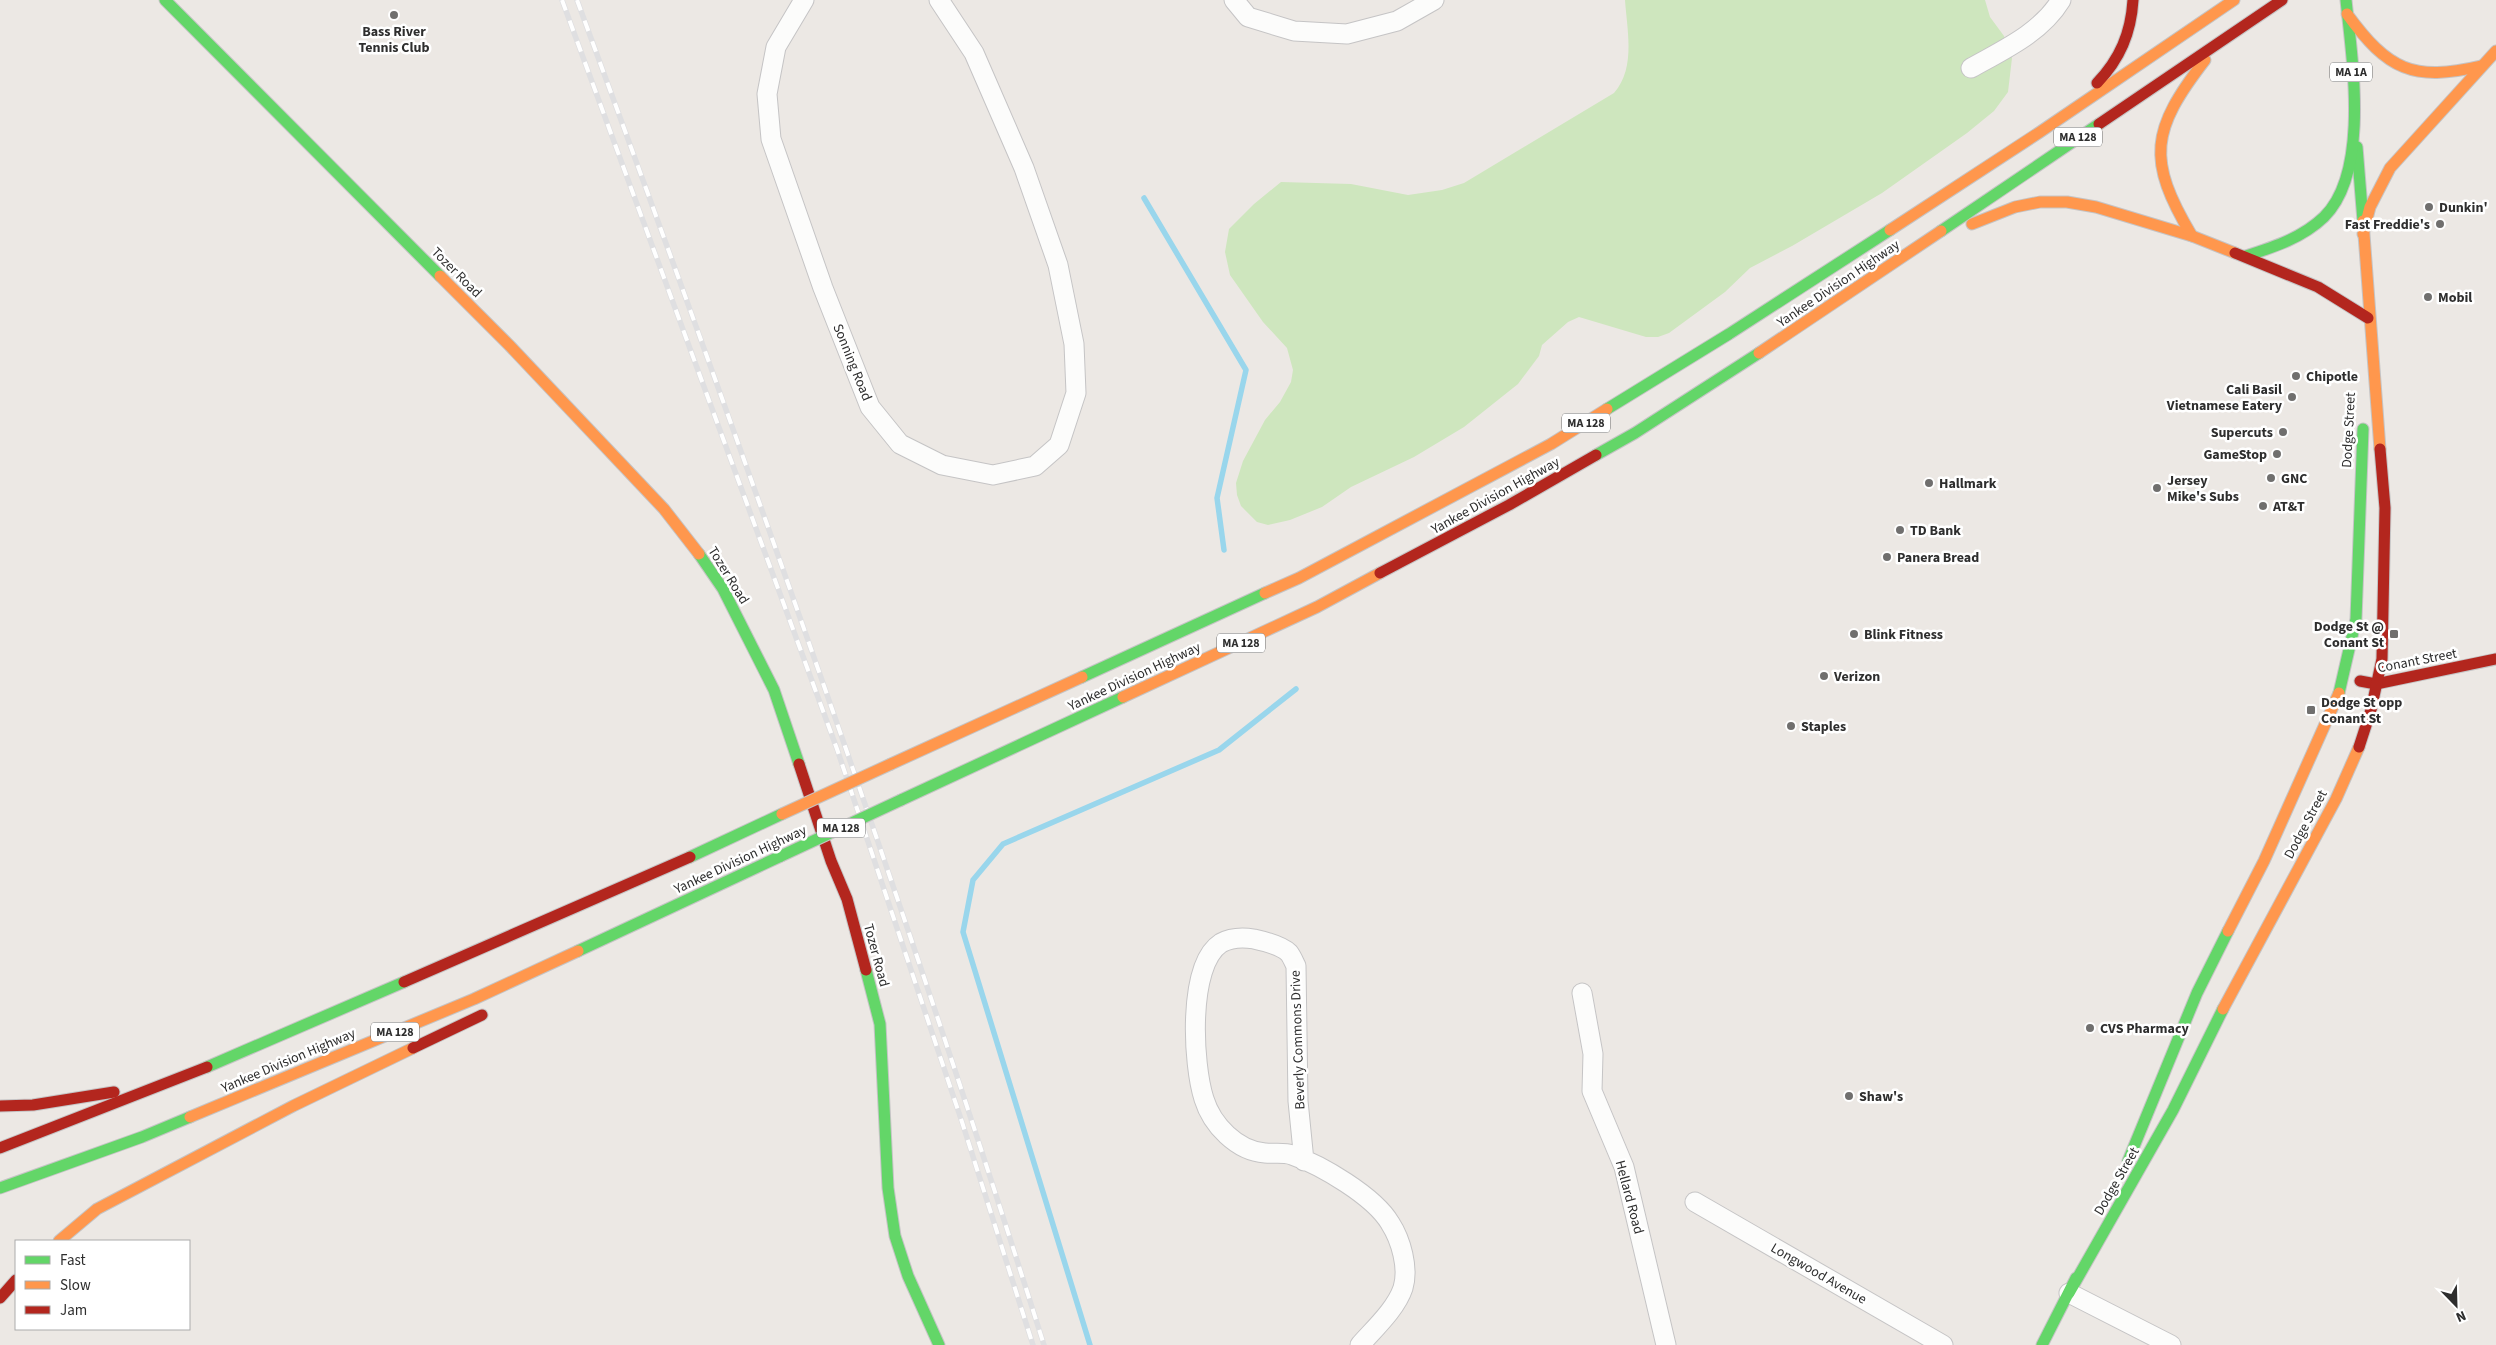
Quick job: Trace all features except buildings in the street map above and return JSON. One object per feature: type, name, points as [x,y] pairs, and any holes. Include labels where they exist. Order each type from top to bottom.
[{"type":"main road","name":"Tozer Road","points":[[165,0],[510,346],[603,444],[664,509],[695,547],[723,589],[774,690],[831,861],[847,899],[880,1024],[888,1188],[895,1236],[908,1276],[939,1345]]},
{"type":"main road","points":[[2040,132],[2088,92],[2119,57],[2126,42],[2133,0]]},
{"type":"main road","name":"Yankee Division Highway","points":[[0,1148],[177,1080],[675,864],[891,764],[1236,609],[1356,549],[1490,478],[1601,414],[1705,350],[2040,132],[2234,0]]},
{"type":"main road","name":"Dodge Street","points":[[2042,1345],[2174,1110],[2225,1005],[2336,799],[2356,757],[2371,710],[2382,659],[2385,508],[2368,318],[2346,0]]},
{"type":"main road","name":"Yankee Division Highway","points":[[0,1188],[142,1137],[474,999],[1247,640],[1381,575],[1634,434],[1878,274],[2223,38],[2281,1]]},
{"type":"main road","points":[[2347,14],[2372,47],[2388,60],[2404,68],[2419,73],[2440,75],[2459,73],[2481,66]]},
{"type":"main road","points":[[2192,236],[2169,197],[2161,176],[2158,149],[2162,126],[2170,107],[2223,38]]},
{"type":"main road","points":[[2363,234],[2373,200],[2390,168],[2496,51]]},
{"type":"main road","points":[[2246,256],[2273,250],[2292,241],[2325,216],[2339,199],[2348,180],[2353,158],[2356,129]]},
{"type":"main road","points":[[1878,274],[1987,217],[2015,207],[2040,202],[2067,202],[2096,207],[2192,236],[2220,249],[2246,256],[2318,287],[2368,318]]},
{"type":"main road","name":"Dodge Street","points":[[2069,1294],[2116,1191],[2197,993],[2264,861],[2324,730],[2344,678],[2356,619],[2368,318]]},
{"type":"main road","name":"Conant Street","points":[[2344,678],[2376,684],[2496,659]]},
{"type":"main road","points":[[581,963],[781,856]]},
{"type":"main road","points":[[60,1240],[97,1209],[292,1106],[494,1009]]},
{"type":"main road","points":[[0,1106],[33,1104],[177,1080]]},
{"type":"main road","points":[[0,1298],[15,1281]]},
{"type":"street","name":"Sonning Road","points":[[804,0],[776,47],[767,94],[771,139],[827,298],[870,407],[900,444],[942,465],[993,475],[1035,466],[1059,445],[1076,393],[1074,344],[1058,265],[1024,168],[974,53],[939,0]]},
{"type":"street","points":[[1234,0],[1248,17],[1294,31],[1347,34],[1397,21],[1434,0]]},
{"type":"street","points":[[1971,68],[2012,45],[2039,25],[2055,10],[2061,0]]},
{"type":"street","name":"Beverly Commons Drive","points":[[1304,1160],[1298,1100],[1296,966],[1288,953],[1261,940],[1238,937],[1220,944],[1206,964],[1199,988],[1194,1025],[1204,1099],[1218,1127],[1240,1146],[1264,1153],[1290,1154],[1318,1167],[1369,1200],[1390,1223],[1406,1267],[1403,1289],[1389,1312],[1360,1345]]},
{"type":"street","name":"Hellard Road","points":[[1582,993],[1592,1054],[1592,1091],[1624,1167],[1666,1345]]},
{"type":"street","name":"Longwood Avenue","points":[[1695,1202],[1943,1345]]},
{"type":"street","points":[[2069,1294],[2171,1345]]},
{"type":"green space","points":[[1625,0],[1985,0],[1990,17],[2004,36],[2012,58],[2008,92],[1994,111],[1967,133],[1882,193],[1792,246],[1750,268],[1725,292],[1669,333],[1658,337],[1646,337],[1579,317],[1568,322],[1542,345],[1539,356],[1518,384],[1464,427],[1414,457],[1351,487],[1322,507],[1290,520],[1268,525],[1257,522],[1241,506],[1237,495],[1236,483],[1243,461],[1265,420],[1280,402],[1291,382],[1293,370],[1287,348],[1263,322],[1230,275],[1225,252],[1229,229],[1254,204],[1281,182],[1351,184],[1408,195],[1442,190],[1464,183],[1614,93],[1621,83],[1628,60]]},
{"type":"waterway","points":[[1144,198],[1246,370],[1217,498],[1224,550]]},
{"type":"waterway","points":[[1090,1345],[963,932],[973,880],[1003,844],[1219,750],[1296,689]]},
{"type":"railway","points":[[562,0],[837,749],[962,1122],[1033,1345]]},
{"type":"railway","points":[[577,0],[759,502],[877,838],[990,1175],[1044,1345]]},
{"type":"traffic: fast","points":[[165,0],[440,276]]},
{"type":"traffic: fast","points":[[2246,256],[2297,236],[2324,217],[2338,197],[2348,172],[2353,144],[2354,83],[2346,0]]},
{"type":"traffic: fast","points":[[1941,231],[2099,124]]},
{"type":"traffic: fast","points":[[2357,147],[2363,221]]},
{"type":"traffic: fast","points":[[1607,409],[1729,334],[1890,230]]},
{"type":"traffic: fast","points":[[1596,455],[1635,433],[1759,353]]},
{"type":"traffic: fast","points":[[2339,693],[2356,619],[2363,429]]},
{"type":"traffic: fast","points":[[699,554],[723,589],[774,690],[799,764]]},
{"type":"traffic: fast","points":[[1082,677],[1265,593]]},
{"type":"traffic: fast","points":[[901,800],[1123,697]]},
{"type":"traffic: fast","points":[[781,856],[901,800]]},
{"type":"traffic: fast","points":[[690,857],[782,814]]},
{"type":"traffic: fast","points":[[578,951],[781,856]]},
{"type":"traffic: fast","points":[[2128,1161],[2197,993],[2228,931]]},
{"type":"traffic: fast","points":[[866,970],[880,1024],[888,1188],[895,1236],[908,1276],[939,1345]]},
{"type":"traffic: fast","points":[[207,1067],[404,982]]},
{"type":"traffic: fast","points":[[2069,1293],[2173,1110],[2223,1009]]},
{"type":"traffic: fast","points":[[0,1188],[142,1137],[190,1117]]},
{"type":"traffic: fast","points":[[2042,1345],[2076,1278]]},
{"type":"traffic: slow","points":[[1890,230],[2040,132],[2234,0]]},
{"type":"traffic: slow","points":[[2347,14],[2376,48],[2389,59],[2404,67],[2420,71],[2437,72],[2457,71],[2481,66]]},
{"type":"traffic: slow","points":[[2363,234],[2370,207],[2390,168],[2496,51]]},
{"type":"traffic: slow","points":[[2192,236],[2167,186],[2162,165],[2161,145],[2165,126],[2174,106],[2205,60]]},
{"type":"traffic: slow","points":[[1972,224],[2015,207],[2040,202],[2067,202],[2096,207],[2192,236],[2235,253]]},
{"type":"traffic: slow","points":[[2363,221],[2380,449]]},
{"type":"traffic: slow","points":[[1759,353],[1941,231]]},
{"type":"traffic: slow","points":[[440,276],[510,346],[664,509],[699,554]]},
{"type":"traffic: slow","points":[[1265,593],[1299,578],[1551,444],[1607,409]]},
{"type":"traffic: slow","points":[[1123,697],[1317,607],[1380,573]]},
{"type":"traffic: slow","points":[[891,764],[1082,677]]},
{"type":"traffic: slow","points":[[2228,931],[2264,861],[2339,693]]},
{"type":"traffic: slow","points":[[2223,1009],[2336,799],[2359,747]]},
{"type":"traffic: slow","points":[[782,814],[891,764]]},
{"type":"traffic: slow","points":[[190,1117],[474,999],[578,951]]},
{"type":"traffic: slow","points":[[60,1240],[97,1209],[293,1106],[413,1048]]},
{"type":"traffic: jam","points":[[2097,83],[2112,65],[2123,45],[2130,24],[2133,0]]},
{"type":"traffic: jam","points":[[2099,124],[2282,0]]},
{"type":"traffic: jam","points":[[2235,253],[2318,287],[2368,318]]},
{"type":"traffic: jam","points":[[2359,747],[2371,710],[2382,659],[2385,508],[2380,449]]},
{"type":"traffic: jam","points":[[1380,573],[1509,505],[1596,455]]},
{"type":"traffic: jam","points":[[2360,681],[2376,684],[2496,659]]},
{"type":"traffic: jam","points":[[799,764],[831,861],[847,899],[866,970]]},
{"type":"traffic: jam","points":[[404,982],[690,857]]},
{"type":"traffic: jam","points":[[413,1048],[482,1015]]},
{"type":"traffic: jam","points":[[0,1148],[207,1067]]},
{"type":"traffic: jam","points":[[0,1106],[33,1105],[114,1092]]},
{"type":"traffic: jam","points":[[0,1298],[15,1281]]},
{"type":"place","name":"Bass River Tennis Club","points":[[394,15]]},
{"type":"place","name":"Dunkin'","points":[[2429,207]]},
{"type":"place","name":"Fast Freddie's","points":[[2440,224]]},
{"type":"place","name":"Mobil","points":[[2428,297]]},
{"type":"place","name":"Chipotle","points":[[2296,376]]},
{"type":"place","name":"Cali Basil Vietnamese Eatery","points":[[2292,397]]},
{"type":"place","name":"Supercuts","points":[[2283,432]]},
{"type":"place","name":"GameStop","points":[[2277,454]]},
{"type":"place","name":"GNC","points":[[2271,478]]},
{"type":"place","name":"Hallmark","points":[[1929,483]]},
{"type":"place","name":"Jersey Mike's Subs","points":[[2157,488]]},
{"type":"place","name":"AT&T","points":[[2263,506]]},
{"type":"place","name":"TD Bank","points":[[1900,530]]},
{"type":"place","name":"Panera Bread","points":[[1887,557]]},
{"type":"place","name":"Blink Fitness","points":[[1854,634]]},
{"type":"place","name":"Dodge St @ Conant St","points":[[2394,634]]},
{"type":"place","name":"Verizon","points":[[1824,676]]},
{"type":"place","name":"Dodge St opp Conant St","points":[[2311,710]]},
{"type":"place","name":"Staples","points":[[1791,726]]},
{"type":"place","name":"CVS Pharmacy","points":[[2090,1028]]},
{"type":"place","name":"Shaw's","points":[[1849,1096]]}]
